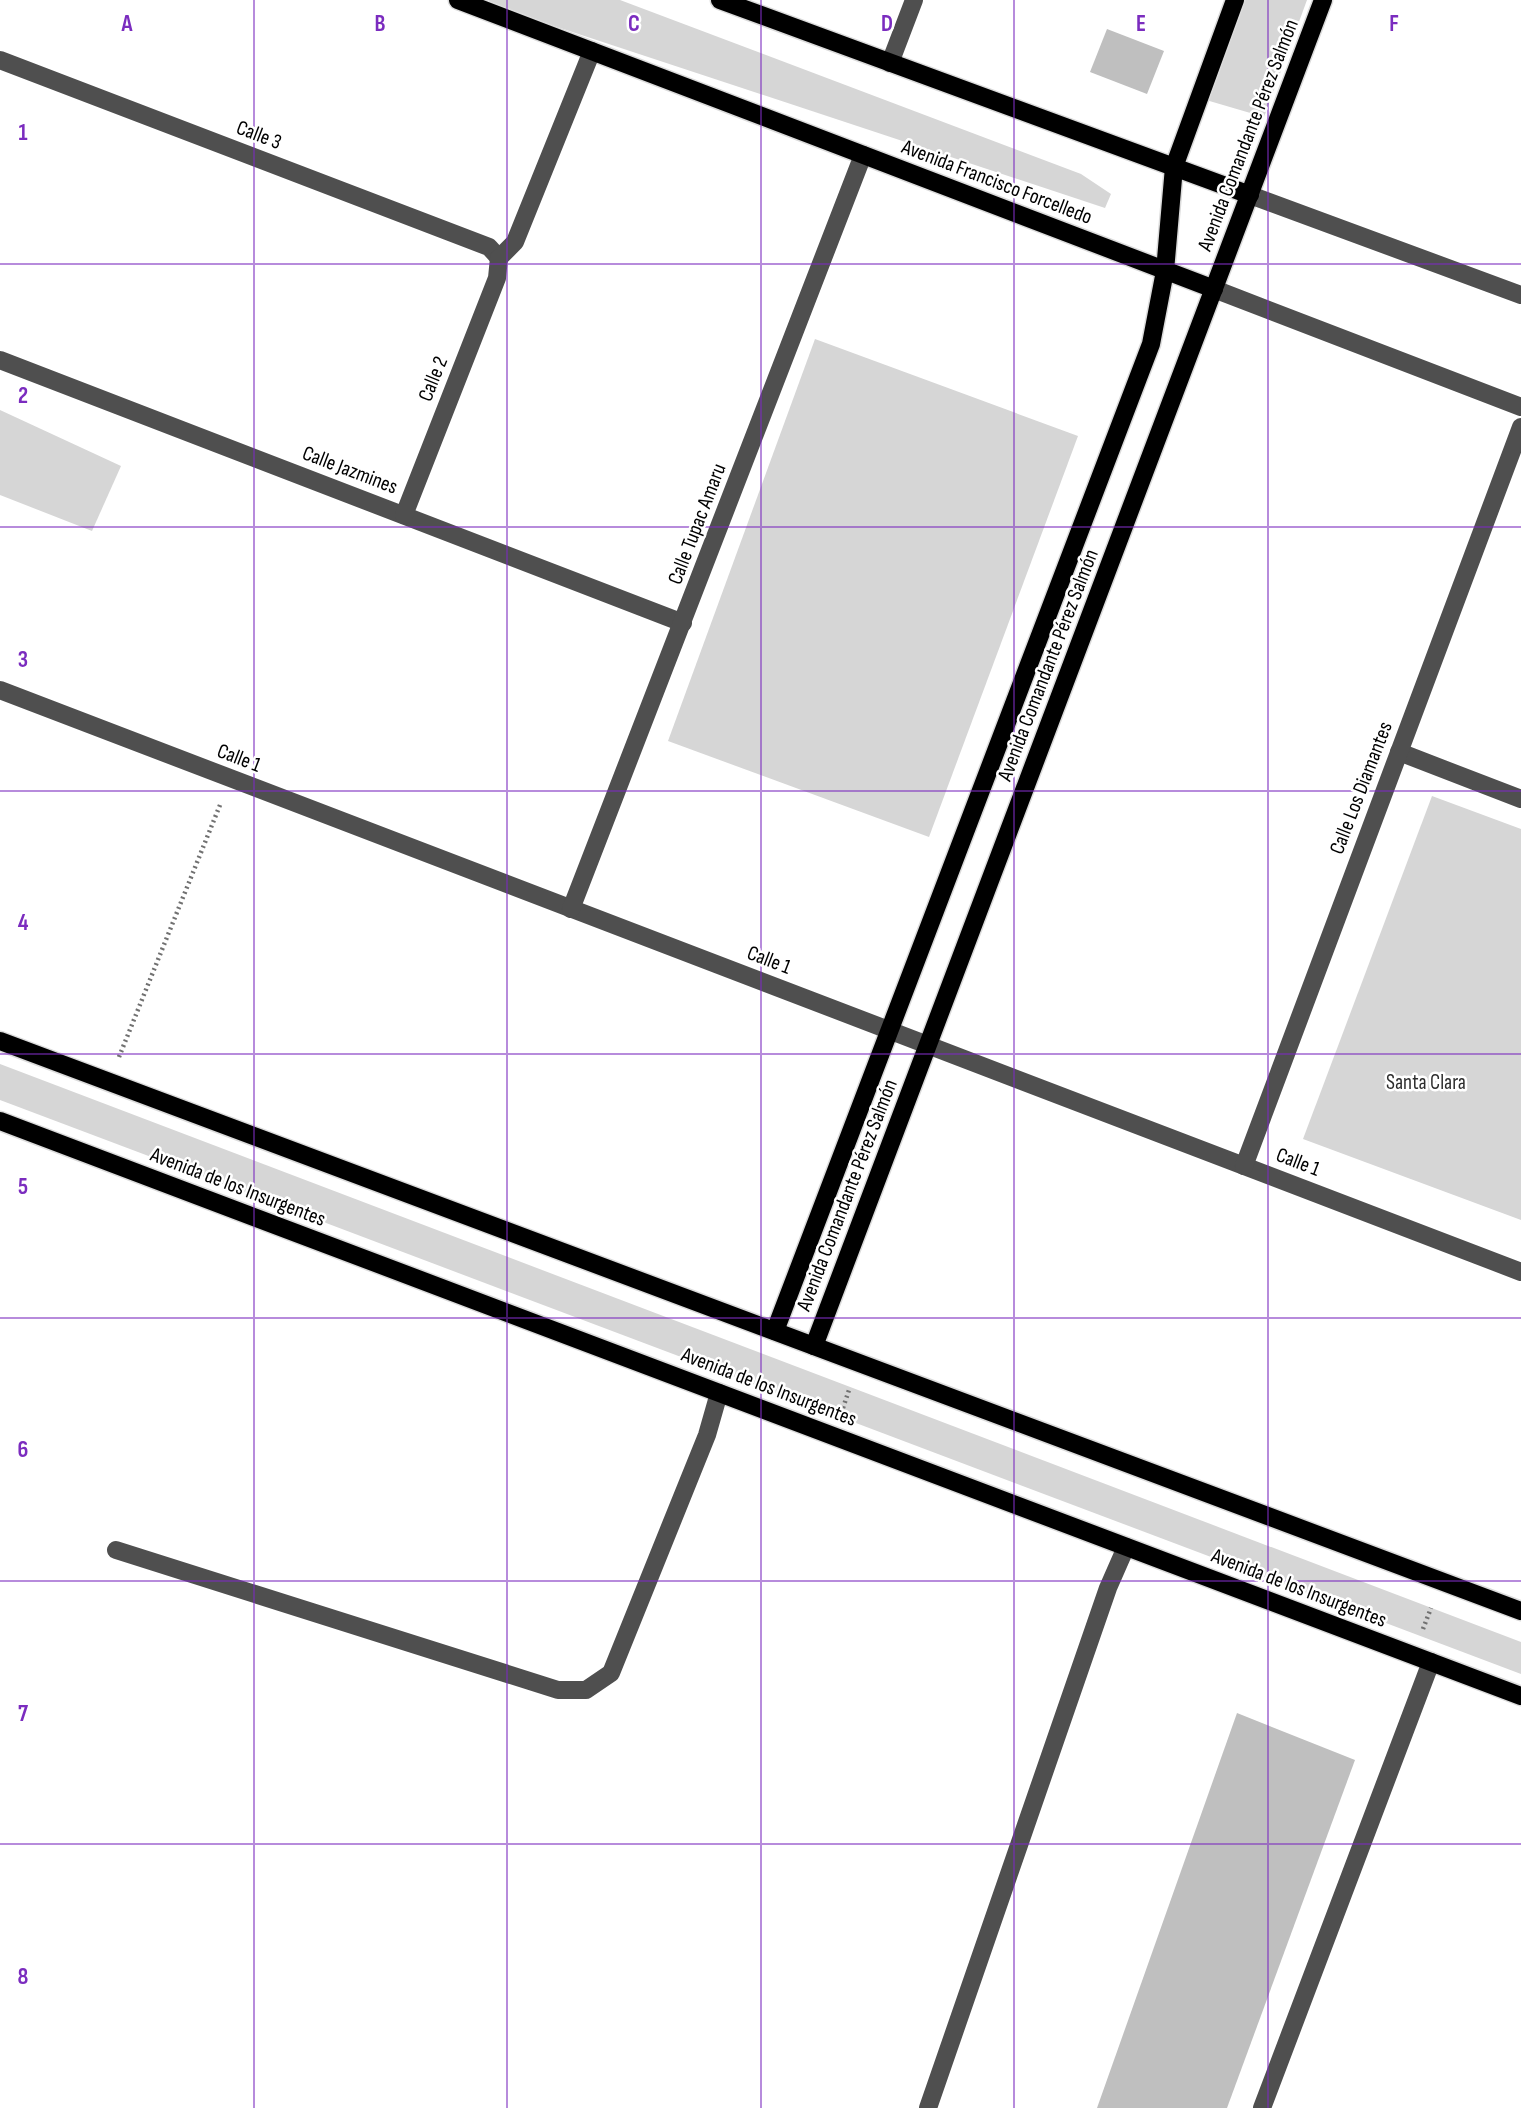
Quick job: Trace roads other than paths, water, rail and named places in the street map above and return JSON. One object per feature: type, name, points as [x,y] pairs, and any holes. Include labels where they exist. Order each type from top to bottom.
[{"type":"main road","name":"Avenida Francisco Forcelledo","points":[[458,0],[1214,289]]},
{"type":"main road","points":[[720,0],[1250,195]]},
{"type":"main road","name":"Avenida Comandante Pérez Salmón","points":[[775,1331],[1151,344],[1166,271],[1174,167],[1235,0]]},
{"type":"main road","name":"Avenida Comandante Pérez Salmón","points":[[814,1346],[1323,0]]},
{"type":"main road","points":[[0,1041],[1521,1611]]},
{"type":"main road","name":"Avenida de los Insurgentes","points":[[0,1121],[1521,1696]]},
{"type":"street","points":[[890,62],[914,0]]},
{"type":"street","points":[[499,258],[515,242],[592,51]]},
{"type":"street","name":"Calle 3","points":[[0,60],[489,247],[499,258]]},
{"type":"street","name":"Calle Tupac Amaru","points":[[571,909],[863,155]]},
{"type":"street","points":[[1250,195],[1521,295]]},
{"type":"street","name":"Calle 2","points":[[404,515],[497,278],[499,258]]},
{"type":"street","name":"Avenida Francisco Forcelledo","points":[[1214,289],[1521,407]]},
{"type":"street","name":"Calle Jazmines","points":[[0,360],[683,623]]},
{"type":"street","name":"Calle Los Diamantes","points":[[1244,1166],[1521,427]]},
{"type":"street","name":"Calle 1","points":[[0,690],[1521,1272]]},
{"type":"street","points":[[1399,752],[1521,799]]},
{"type":"street","points":[[116,1550],[558,1690],[586,1690],[611,1673],[707,1435],[719,1393]]},
{"type":"street","points":[[928,2108],[1108,1588],[1126,1547]]},
{"type":"street","points":[[1262,2108],[1431,1662]]},
{"type":"park label","name":"Santa Clara","points":[[1426,1082]]}]
